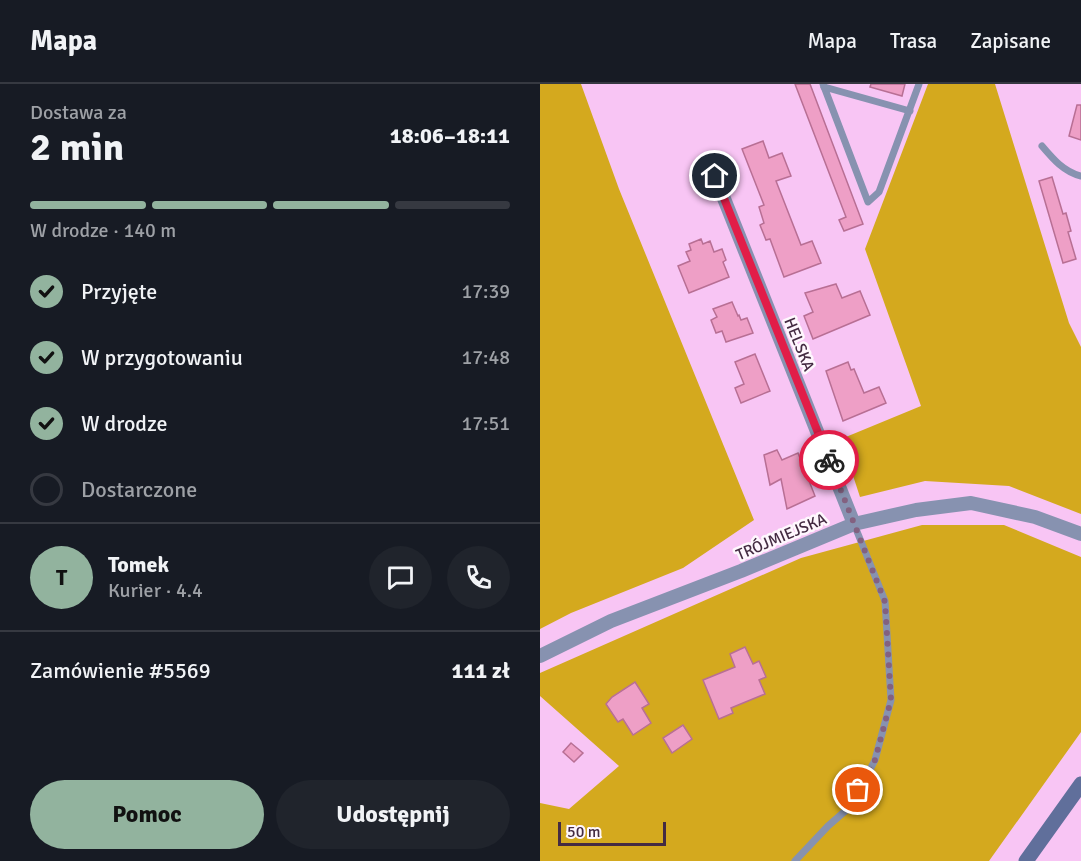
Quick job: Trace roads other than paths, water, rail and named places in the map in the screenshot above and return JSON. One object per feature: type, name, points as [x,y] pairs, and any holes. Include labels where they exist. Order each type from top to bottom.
[{"type":"street","name":"HELSKA","points":[[715,176],[854,524]]},
{"type":"street","name":"TRÓJMIEJSKA","points":[[540,656],[611,621],[854,524],[916,510],[971,503],[1035,517],[1081,534]]},
{"type":"street","points":[[1026,861],[1081,784]]},
{"type":"lane","points":[[823,85],[868,202],[879,192],[919,84]]},
{"type":"lane","points":[[823,85],[910,111]]},
{"type":"lane","points":[[1042,146],[1055,161],[1072,174],[1081,176]]},
{"type":"lane","points":[[795,861],[828,826],[851,806],[875,760],[891,700],[885,602],[854,524]]}]
